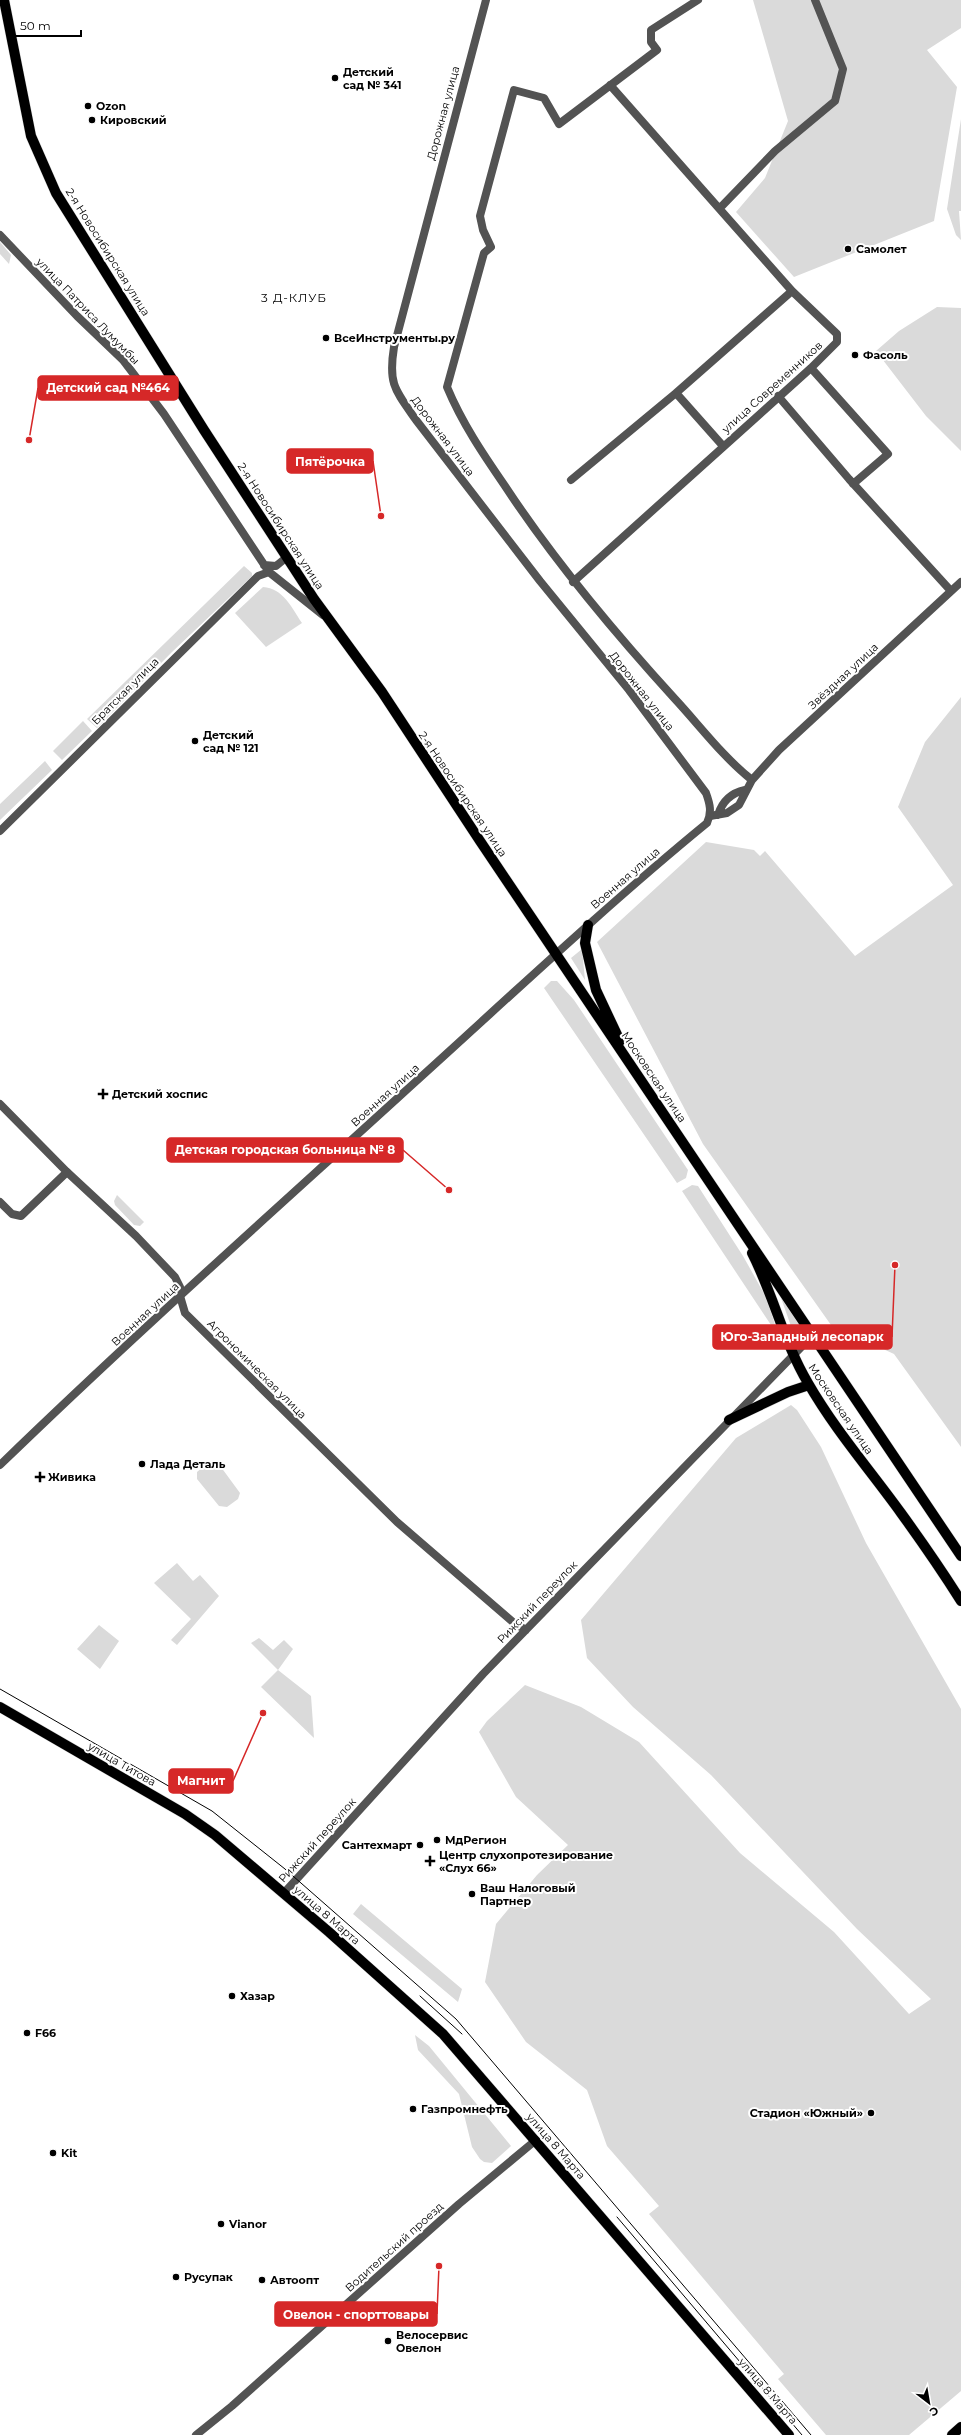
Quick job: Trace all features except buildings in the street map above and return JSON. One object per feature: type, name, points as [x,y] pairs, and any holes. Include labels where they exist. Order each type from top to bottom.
[{"type":"main road","name":"2-я Новосибирская улица","points":[[4,0],[22,93],[36,151],[56,192],[287,557],[328,619],[382,692],[556,953]]},
{"type":"main road","points":[[588,925],[584,943],[596,990],[620,1038],[622,1050]]},
{"type":"main road","name":"Московская улица","points":[[556,953],[814,1334],[961,1556]]},
{"type":"main road","name":"Московская улица","points":[[732,1214],[771,1292],[792,1356],[809,1385],[861,1461],[901,1513],[961,1601]]},
{"type":"main road","points":[[729,1420],[788,1392],[809,1385]]},
{"type":"main road","name":"улица Титова","points":[[0,1707],[185,1814],[226,1844],[284,1893]]},
{"type":"main road","name":"улица 8 Марта","points":[[284,1893],[443,2034],[789,2435]]},
{"type":"main road","points":[[952,2435],[961,2427]]},
{"type":"street","name":"Дорожная улица","points":[[486,0],[394,347],[390,371],[398,394],[416,420],[540,581],[629,690],[706,793],[714,816]]},
{"type":"street","points":[[698,0],[651,30],[651,42],[657,50],[559,124],[544,98],[514,90],[480,216],[482,230],[491,247],[484,253],[447,387],[455,406],[475,442],[521,510],[573,582],[659,681],[752,780]]},
{"type":"street","points":[[720,208],[775,151],[835,102],[843,69],[815,0]]},
{"type":"street","name":"улица Современников","points":[[573,582],[778,396],[811,368],[837,342],[837,334],[792,291],[610,85]]},
{"type":"street","name":"улица Патриса Лумумбы","points":[[0,235],[132,372],[164,414],[267,568],[328,619]]},
{"type":"street","points":[[571,480],[676,393],[792,291]]},
{"type":"street","points":[[811,368],[888,454],[853,484]]},
{"type":"street","points":[[676,393],[723,446]]},
{"type":"street","points":[[778,396],[853,484],[951,591]]},
{"type":"street","name":"Братская улица","points":[[0,831],[258,576],[267,568],[276,566],[287,557]]},
{"type":"street","name":"Звёздная улица","points":[[739,805],[743,799],[745,790],[752,780],[779,750],[961,582]]},
{"type":"street","name":"Звёздная улица","points":[[730,797],[745,790]]},
{"type":"street","name":"Военная улица","points":[[0,1465],[180,1296],[556,953],[707,823],[714,816],[721,805],[730,797]]},
{"type":"street","name":"Военная улица","points":[[714,816],[727,813],[739,805]]},
{"type":"street","name":"Агрономическая улица","points":[[0,1104],[67,1172],[136,1236],[175,1277],[180,1287],[180,1296],[185,1313],[364,1491],[514,1623],[526,1630]]},
{"type":"street","points":[[0,1202],[12,1214],[21,1216],[67,1172]]},
{"type":"street","name":"Рижский переулок","points":[[284,1893],[526,1630],[814,1334]]},
{"type":"street","name":"Водительский проезд","points":[[196,2435],[232,2406],[459,2204],[536,2140]]},
{"type":"shaded area","points":[[753,0],[961,0],[961,28],[927,50],[957,87],[934,221],[794,277],[736,212],[765,178],[788,121]]},
{"type":"shaded area","points":[[961,119],[961,211],[959,211],[961,240],[956,235],[947,209]]},
{"type":"shaded area","points":[[0,242],[11,255],[9,264],[0,254]]},
{"type":"shaded area","points":[[937,307],[961,308],[961,451],[926,416],[876,351],[899,331]]},
{"type":"shaded area","points":[[244,566],[252,573],[252,576],[172,652],[97,728],[87,719]]},
{"type":"shaded area","points":[[263,587],[270,588],[281,595],[291,605],[302,623],[266,647],[235,613]]},
{"type":"shaded area","points":[[961,697],[961,1447],[894,1354],[831,1325],[703,1144],[597,942],[706,842],[754,850],[760,856],[765,851],[855,956],[953,885],[898,807],[925,742]]},
{"type":"shaded area","points":[[83,721],[92,731],[62,760],[53,751]]},
{"type":"shaded area","points":[[45,761],[52,770],[0,820],[0,804]]},
{"type":"shaded area","points":[[582,949],[585,980],[571,958]]},
{"type":"shaded area","points":[[551,981],[557,981],[574,1000],[688,1170],[686,1178],[677,1183],[544,988]]},
{"type":"shaded area","points":[[692,1185],[698,1186],[743,1256],[766,1297],[779,1337],[682,1191]]},
{"type":"shaded area","points":[[117,1195],[144,1222],[140,1226],[134,1225],[115,1205],[114,1201]]},
{"type":"shaded area","points":[[775,1281],[802,1323],[792,1329]]},
{"type":"shaded area","points":[[791,1405],[797,1410],[821,1447],[866,1543],[961,1709],[961,2391],[909,2435],[826,2435],[778,2379],[784,2374],[649,2214],[659,2206],[607,2146],[587,2090],[526,2042],[485,1982],[496,1924],[537,1875],[568,1845],[516,1797],[479,1732],[487,1721],[525,1685],[581,1707],[639,1742],[740,1853],[834,1932],[909,2014],[931,1999],[857,1929],[711,1775],[633,1707],[587,1658],[581,1620],[736,1438]]},
{"type":"shaded area","points":[[210,1461],[218,1463],[240,1493],[238,1499],[227,1507],[219,1506],[197,1479],[197,1472]]},
{"type":"shaded area","points":[[177,1563],[193,1581],[200,1575],[219,1596],[177,1645],[171,1640],[191,1619],[154,1583]]},
{"type":"shaded area","points":[[99,1625],[119,1641],[100,1669],[77,1649]]},
{"type":"shaded area","points":[[259,1638],[273,1650],[284,1640],[293,1649],[278,1670],[251,1643]]},
{"type":"shaded area","points":[[278,1670],[311,1696],[314,1738],[261,1687]]},
{"type":"shaded area","points":[[361,1904],[462,1989],[458,2002],[353,1914]]},
{"type":"shaded area","points":[[415,2035],[429,2046],[511,2146],[492,2163],[484,2162],[480,2159],[472,2147],[459,2094],[418,2050]]},
{"type":"tram line","points":[[0,1689],[212,1811],[285,1869],[456,2019],[811,2435]]},
{"type":"tram line","points":[[420,1996],[462,2034]]},
{"type":"tram line","points":[[617,2217],[802,2435]]},
{"type":"place","name":"Детский сад № 341","points":[[335,78]]},
{"type":"place","name":"Ozon","points":[[88,106]]},
{"type":"place","name":"Кировский","points":[[92,120]]},
{"type":"place","name":"Самолет","points":[[848,249]]},
{"type":"place","name":"ВсеИнструменты.ру","points":[[326,338]]},
{"type":"place","name":"Фасоль","points":[[855,355]]},
{"type":"place","name":"Детский сад №464","points":[[29,440]]},
{"type":"place","name":"Пятёрочка","points":[[381,516]]},
{"type":"place","name":"Детский сад № 121","points":[[195,741]]},
{"type":"place","name":"Детский хоспис","points":[[103,1094]]},
{"type":"place","name":"Детская городская больница № 8","points":[[449,1190]]},
{"type":"place","name":"Юго-Западный лесопарк","points":[[895,1265]]},
{"type":"place","name":"Лада Деталь","points":[[142,1464]]},
{"type":"place","name":"Живика","points":[[40,1477]]},
{"type":"place","name":"Магнит","points":[[263,1713]]},
{"type":"place","name":"МдРегион","points":[[437,1840]]},
{"type":"place","name":"Сантехмарт","points":[[420,1845]]},
{"type":"place","name":"Центр слухопротезирование «Слух 66»","points":[[430,1861]]},
{"type":"place","name":"Ваш Налоговый Партнер","points":[[472,1894]]},
{"type":"place","name":"Хазар","points":[[232,1996]]},
{"type":"place","name":"F66","points":[[27,2033]]},
{"type":"place","name":"Газпромнефть","points":[[413,2109]]},
{"type":"place","name":"Стадион «Южный»","points":[[871,2113]]},
{"type":"place","name":"Kit","points":[[53,2153]]},
{"type":"place","name":"Vianor","points":[[221,2224]]},
{"type":"place","name":"Овелон - спорттовары","points":[[439,2266]]},
{"type":"place","name":"Русупак","points":[[176,2277]]},
{"type":"place","name":"Автоопт","points":[[262,2280]]},
{"type":"place","name":"Велосервис Овелон","points":[[388,2341]]},
{"type":"district","name":"3 Д-КЛУБ","points":[[294,298]]}]
